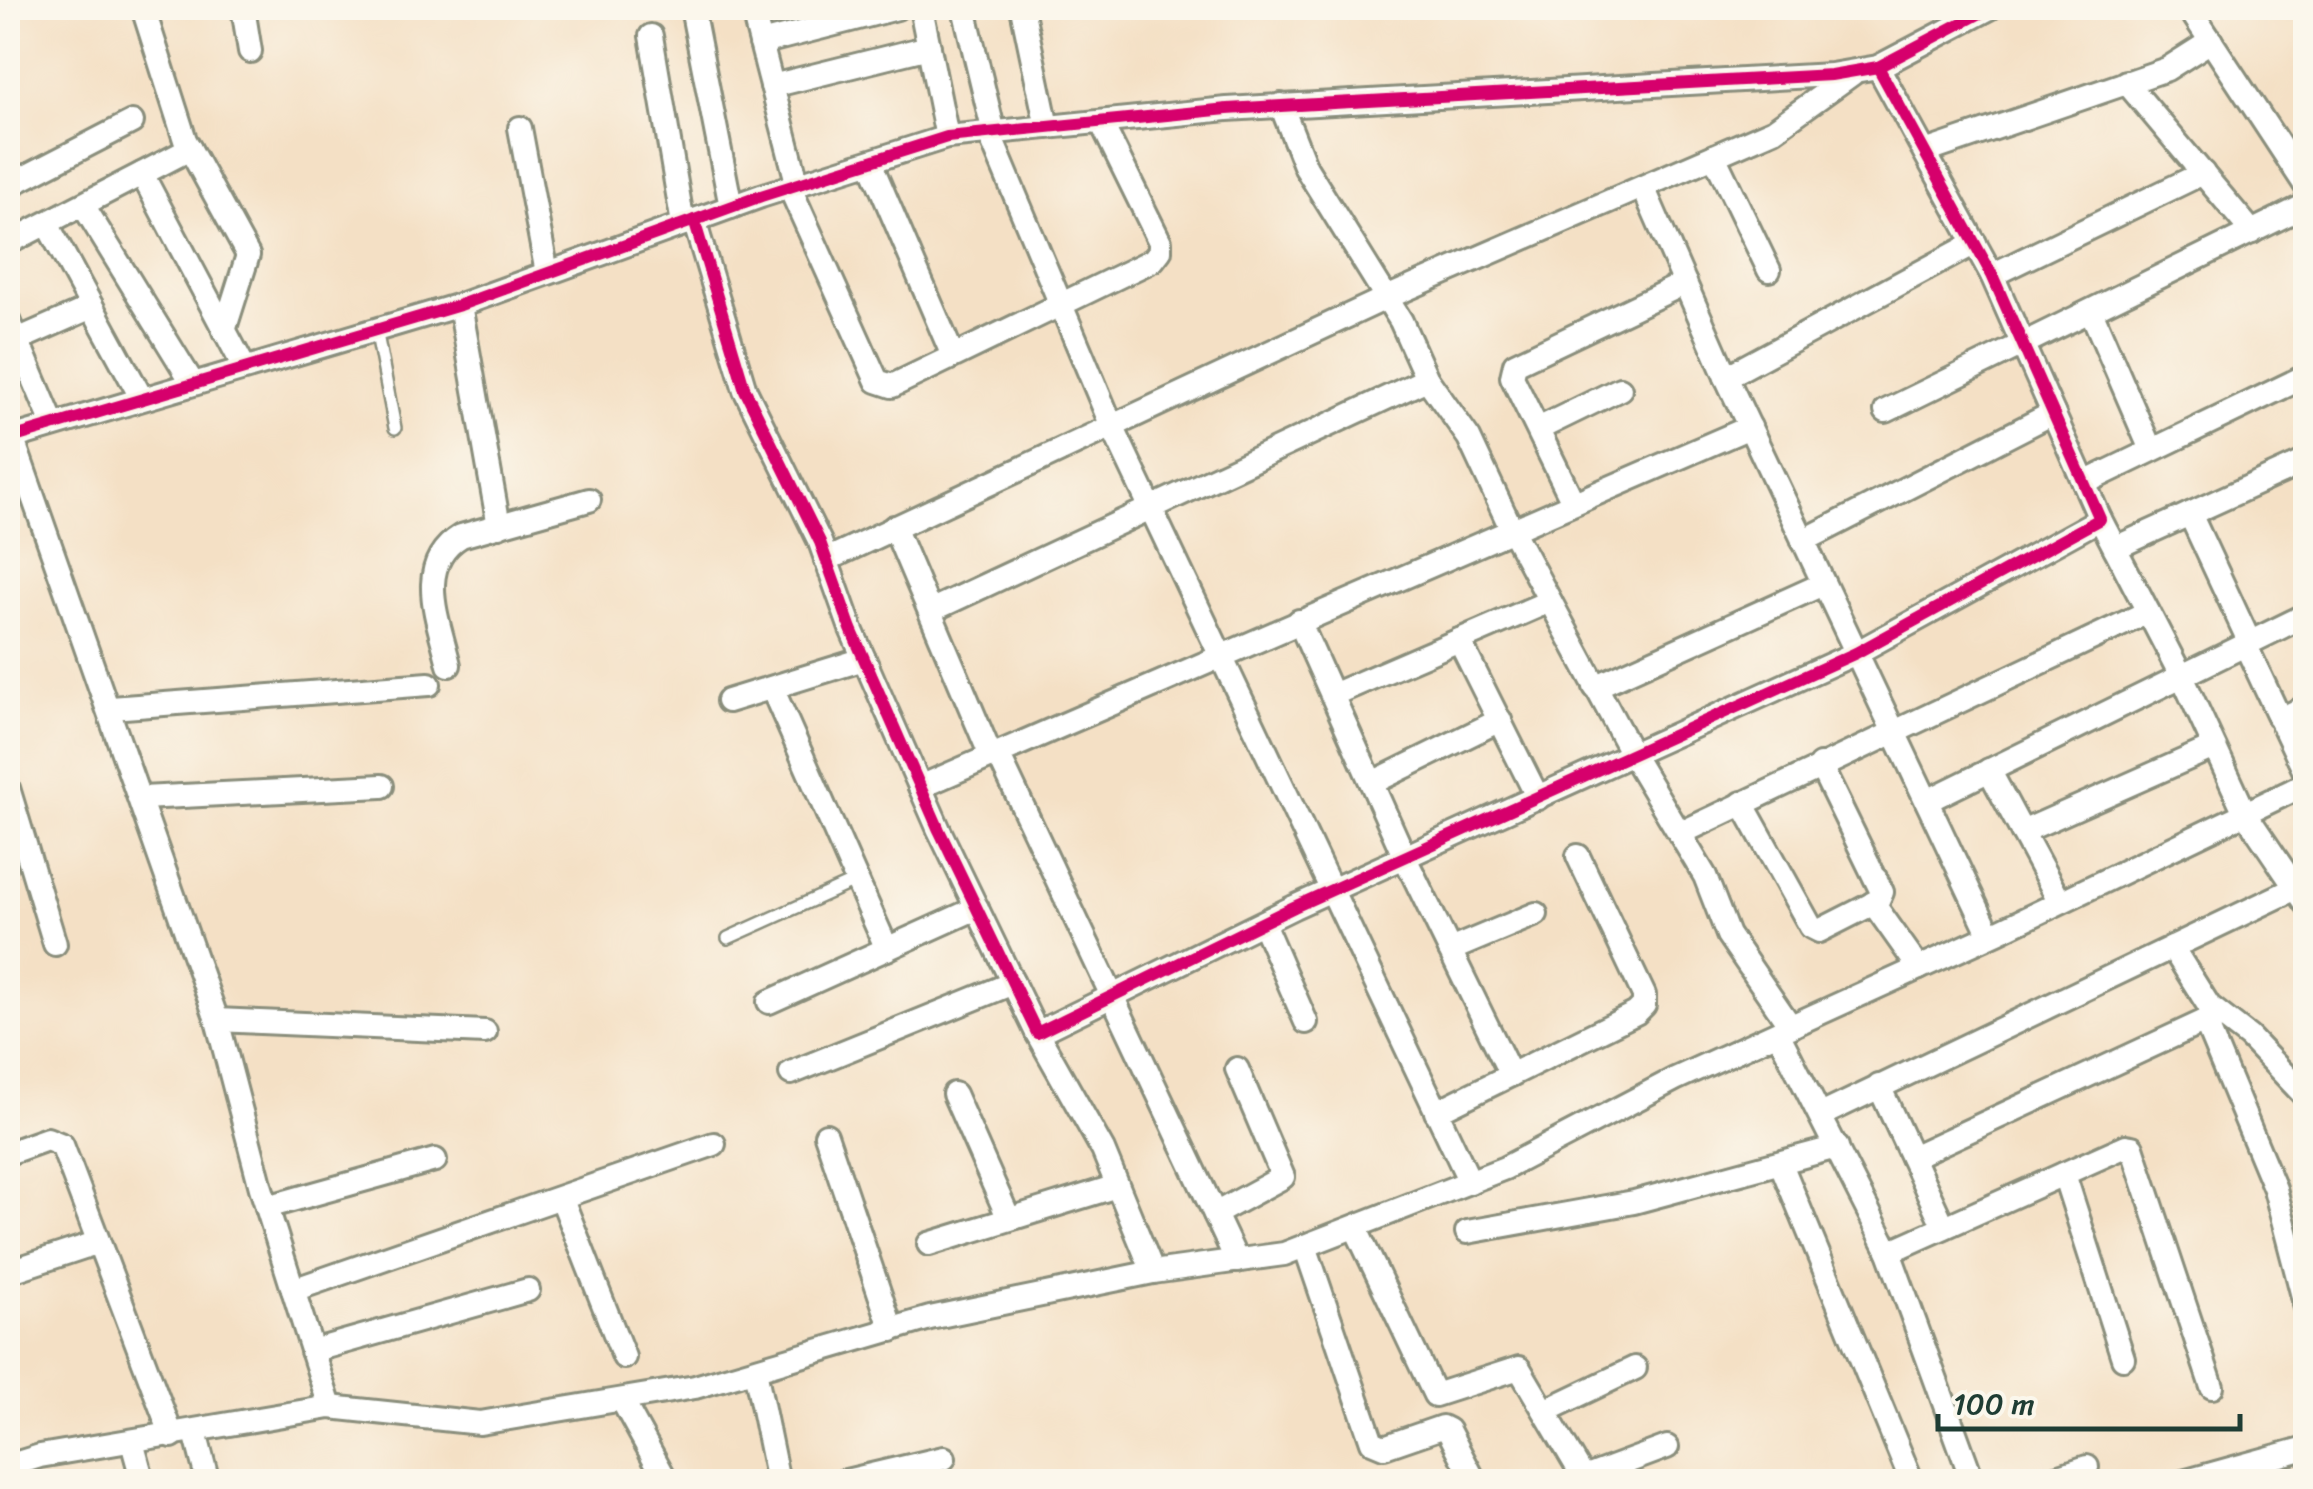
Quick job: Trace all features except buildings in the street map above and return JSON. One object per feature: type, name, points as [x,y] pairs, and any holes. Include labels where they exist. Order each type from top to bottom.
[{"type":"street","points":[[143,8],[152,47],[190,149],[248,255],[224,331]]},
{"type":"street","points":[[243,8],[250,51]]},
{"type":"street","points":[[692,8],[731,206]]},
{"type":"street","points":[[752,8],[794,187],[877,381],[892,386],[1153,260],[1160,251],[1160,242],[1101,122]]},
{"type":"street","points":[[761,43],[897,8]]},
{"type":"street","points":[[922,8],[947,138]]},
{"type":"street","points":[[964,8],[992,133],[1110,424],[1470,1182]]},
{"type":"street","points":[[1022,8],[1047,127]]},
{"type":"street","points":[[826,560],[1386,298],[1774,130],[1868,69],[1990,8]]},
{"type":"street","points":[[2188,8],[2306,186]]},
{"type":"street","points":[[651,36],[688,222],[745,390],[826,560],[920,787],[1037,1033],[1103,1150],[1154,1272]]},
{"type":"street","points":[[1925,152],[2167,69],[2211,41]]},
{"type":"street","points":[[772,86],[929,47]]},
{"type":"street","points":[[330,1407],[267,1207],[217,1020],[110,708],[10,438],[460,305],[731,206],[947,138],[1280,106],[1868,69]]},
{"type":"street","points":[[1821,1115],[2172,947],[2300,896],[2245,812],[2100,519],[1975,243],[1925,152],[1868,69]]},
{"type":"street","points":[[2126,82],[2252,232]]},
{"type":"street","points":[[1280,106],[1306,168],[1386,298],[1427,379],[1469,438],[1511,528],[1632,754],[1705,876],[1728,935],[1785,1030],[1821,1115],[1889,1252],[1973,1482]]},
{"type":"street","points":[[8,186],[132,122]]},
{"type":"street","points":[[520,128],[547,273]]},
{"type":"street","points":[[8,243],[190,149]]},
{"type":"street","points":[[1714,156],[1769,270]]},
{"type":"street","points":[[870,162],[954,356]]},
{"type":"street","points":[[1992,276],[2203,173]]},
{"type":"street","points":[[142,174],[244,367]]},
{"type":"street","points":[[1643,186],[1726,377],[1990,935]]},
{"type":"street","points":[[1886,411],[2306,205]]},
{"type":"street","points":[[84,206],[192,382]]},
{"type":"street","points":[[47,224],[141,397]]},
{"type":"street","points":[[1726,377],[1975,243]]},
{"type":"street","points":[[1573,502],[1512,377],[1515,364],[1685,283]]},
{"type":"street","points":[[460,305],[499,526]]},
{"type":"street","points":[[17,340],[92,306]]},
{"type":"street","points":[[2091,311],[2152,450]]},
{"type":"street","points":[[8,318],[52,424]]},
{"type":"street","points":[[2084,483],[2306,376]]},
{"type":"street","points":[[930,611],[1427,379]]},
{"type":"street","points":[[1538,429],[1620,389]]},
{"type":"street","points":[[1803,541],[2054,413]]},
{"type":"street","points":[[920,787],[1750,427]]},
{"type":"street","points":[[2116,548],[2306,461]]},
{"type":"street","points":[[449,665],[432,572],[452,542],[589,500]]},
{"type":"street","points":[[2190,514],[2306,774]]},
{"type":"street","points":[[1037,1033],[1332,890],[1856,654],[2100,519]]},
{"type":"street","points":[[894,527],[994,755],[1237,1261]]},
{"type":"street","points":[[1596,687],[1823,584]]},
{"type":"street","points":[[1332,695],[1550,601]]},
{"type":"street","points":[[1680,833],[2148,612]]},
{"type":"street","points":[[1927,802],[2306,615]]},
{"type":"street","points":[[1299,622],[1406,858],[1511,1075]]},
{"type":"street","points":[[1459,640],[1538,798]]},
{"type":"street","points":[[728,701],[864,659]]},
{"type":"street","points":[[110,708],[428,684]]},
{"type":"street","points":[[772,688],[887,948]]},
{"type":"street","points":[[2280,719],[2306,707]]},
{"type":"street","points":[[1372,783],[1500,720]]},
{"type":"street","points":[[2022,832],[2214,746]]},
{"type":"street","points":[[1742,803],[1815,930],[1874,903],[1882,892],[1820,765]]},
{"type":"street","points":[[1989,770],[2059,900]]},
{"type":"street","points":[[8,1466],[330,1407],[480,1424],[695,1387],[892,1330],[1154,1272],[1284,1254],[1470,1182],[2306,784]]},
{"type":"street","points":[[142,798],[382,786]]},
{"type":"street","points":[[8,788],[12,817],[55,944]]},
{"type":"street","points":[[1436,1112],[1636,1013],[1644,1004],[1644,995],[1578,856]]},
{"type":"street","points":[[1874,903],[1919,968]]},
{"type":"street","points":[[768,1002],[977,908]]},
{"type":"street","points":[[1450,950],[1536,914]]},
{"type":"street","points":[[1263,923],[1306,1022]]},
{"type":"street","points":[[2172,947],[2211,1018],[2275,1189],[2303,1281],[2306,1308]]},
{"type":"street","points":[[791,1073],[1013,984]]},
{"type":"street","points":[[2211,1018],[2249,1037],[2306,1097]]},
{"type":"street","points":[[1912,1157],[2211,1018]]},
{"type":"street","points":[[217,1020],[485,1032]]},
{"type":"street","points":[[1215,1214],[1283,1177],[1237,1069]]},
{"type":"street","points":[[1879,1086],[1944,1227]]},
{"type":"street","points":[[954,1094],[1009,1219]]},
{"type":"street","points":[[826,1134],[892,1330]]},
{"type":"street","points":[[8,1153],[48,1139],[62,1145],[96,1243],[208,1482]]},
{"type":"street","points":[[294,1290],[714,1144]]},
{"type":"street","points":[[1889,1252],[2126,1146],[2137,1152],[2212,1386]]},
{"type":"street","points":[[1467,1232],[1634,1202],[1836,1147]]},
{"type":"street","points":[[267,1207],[435,1160]]},
{"type":"street","points":[[1782,1164],[1912,1482]]},
{"type":"street","points":[[2064,1174],[2123,1358]]},
{"type":"street","points":[[929,1244],[1117,1186]]},
{"type":"street","points":[[562,1200],[624,1357]]},
{"type":"street","points":[[1355,1227],[1430,1390],[1440,1396],[1519,1368],[1584,1478],[1592,1479],[1667,1448]]},
{"type":"street","points":[[8,1272],[96,1243]]},
{"type":"street","points":[[1305,1246],[1372,1442],[1384,1447],[1442,1426],[1476,1482]]},
{"type":"street","points":[[312,1350],[528,1290]]},
{"type":"street","points":[[1544,1411],[1635,1368]]},
{"type":"street","points":[[755,1370],[778,1482]]},
{"type":"street","points":[[622,1400],[667,1482]]},
{"type":"street","points":[[132,1442],[143,1482]]},
{"type":"street","points":[[2183,1482],[2306,1448]]},
{"type":"street","points":[[842,1482],[896,1476],[944,1458]]},
{"type":"street","points":[[2042,1482],[2088,1467]]},
{"type":"lane","points":[[376,329],[395,428]]},
{"type":"lane","points":[[728,938],[856,880]]},
{"type":"cycle path","points":[[8,439],[460,305],[761,196],[947,137],[1227,109],[1831,75],[1878,67],[1990,8]]},
{"type":"cycle path","points":[[694,220],[745,390],[820,542],[851,629],[939,830],[1037,1033],[1294,907],[1856,653],[2100,519],[1992,275],[1878,67]]}]
